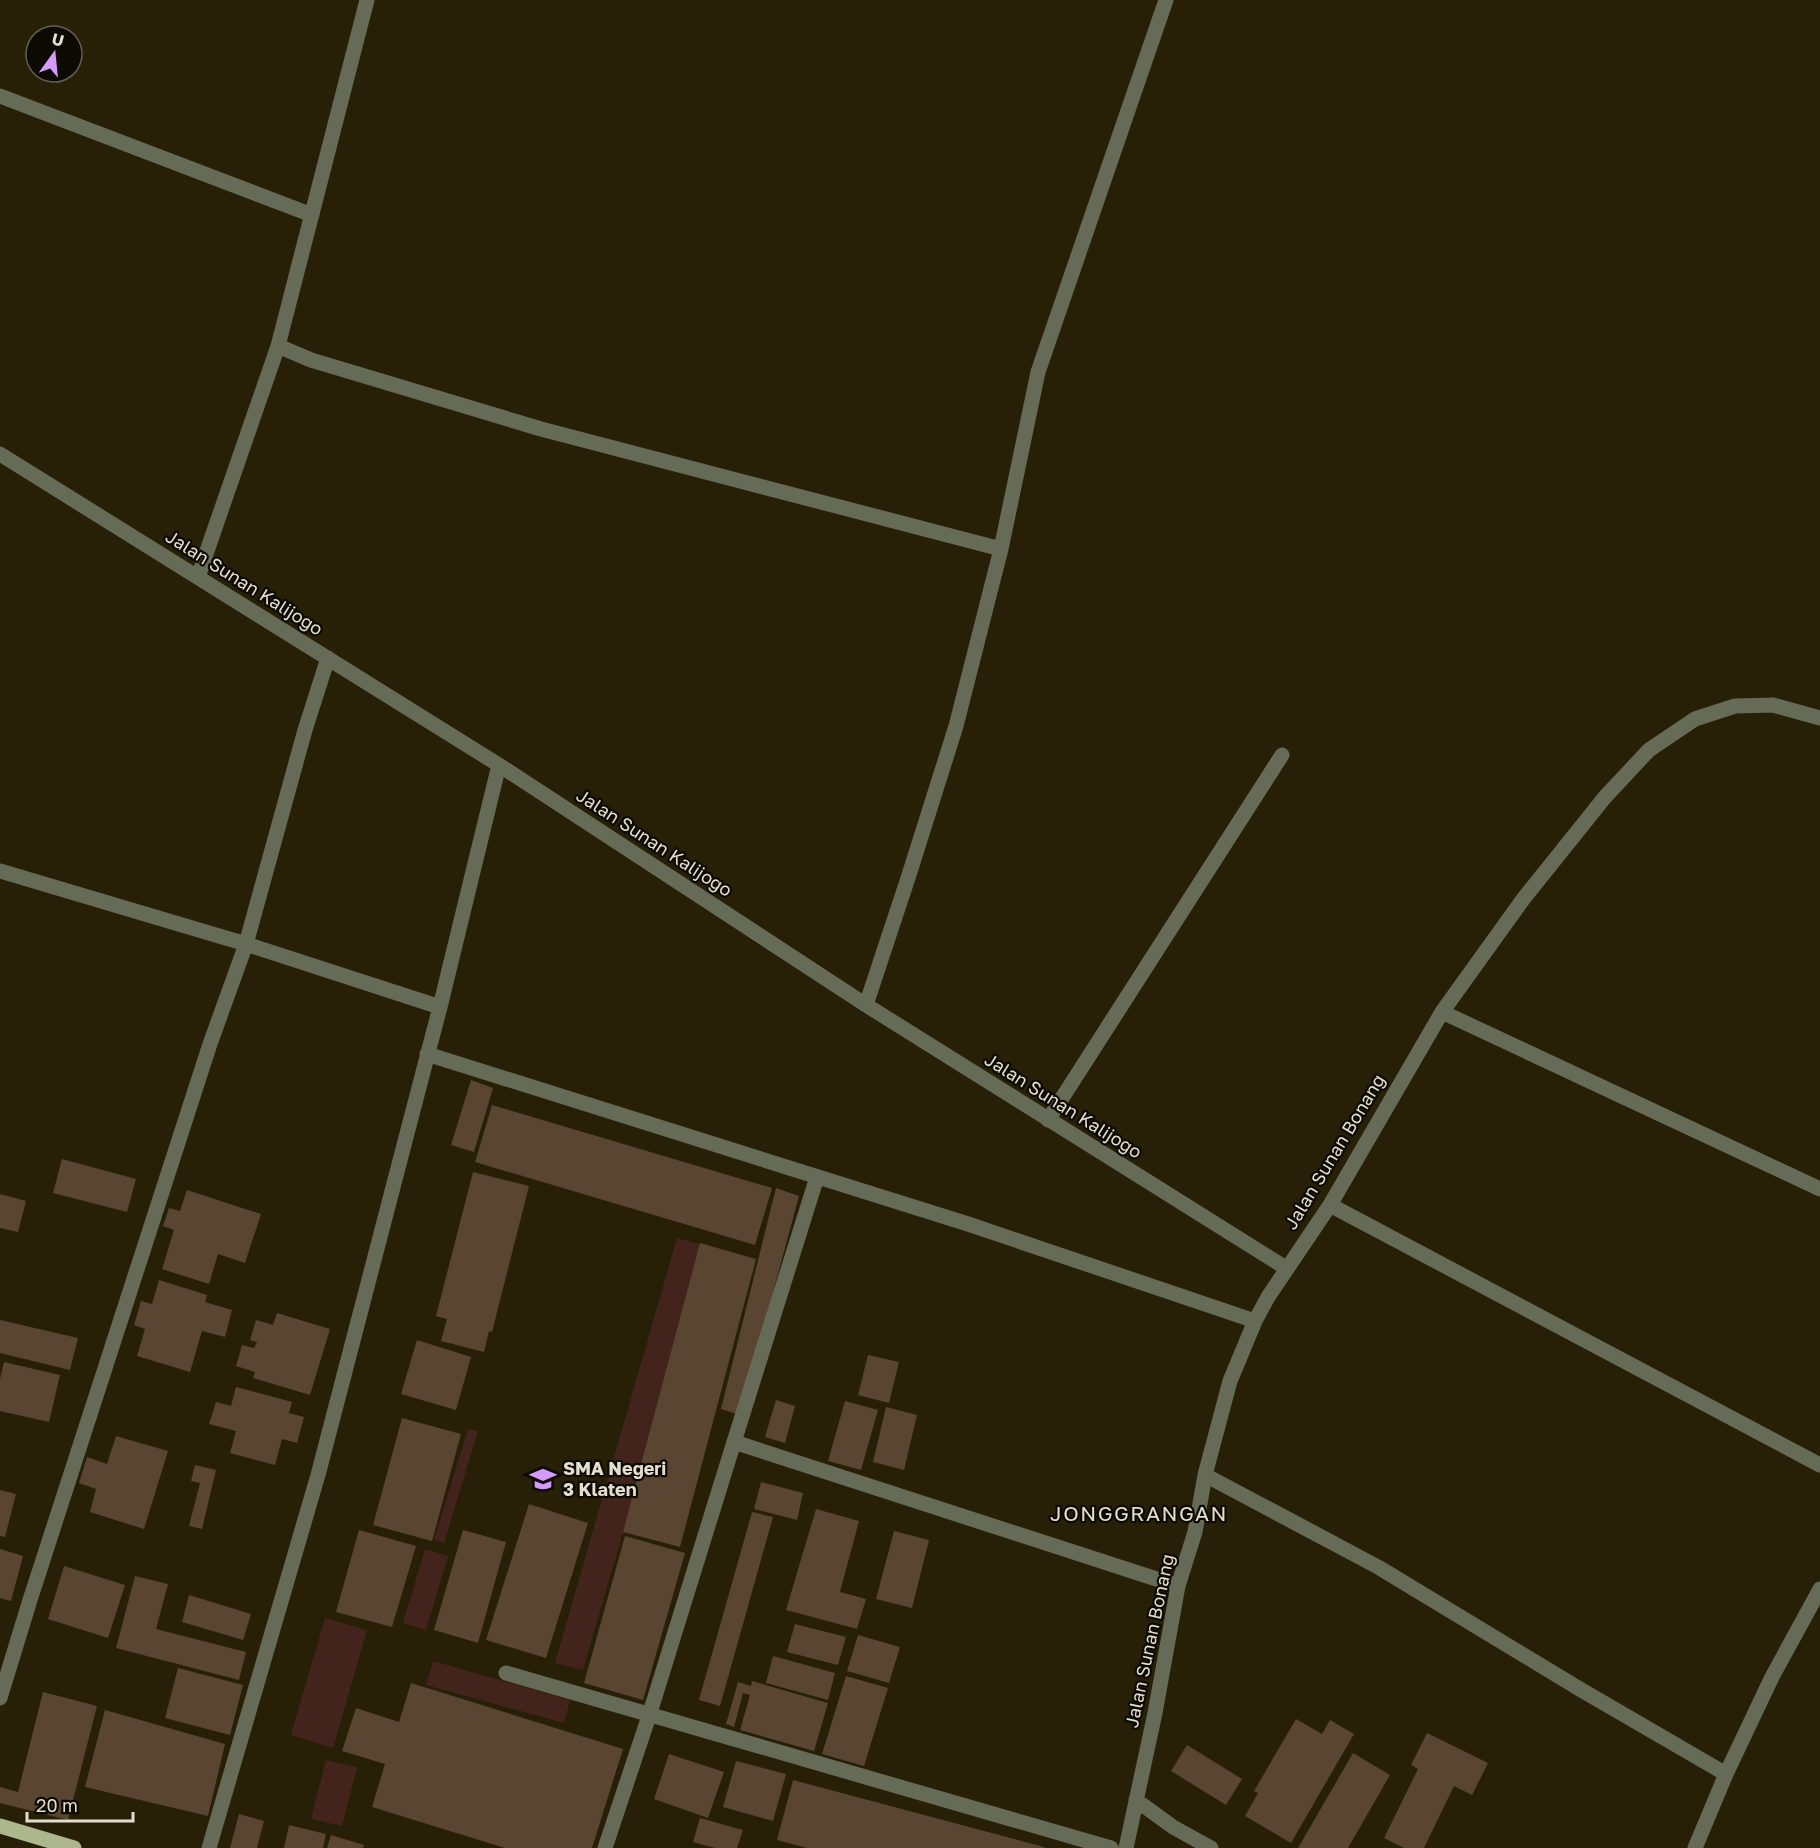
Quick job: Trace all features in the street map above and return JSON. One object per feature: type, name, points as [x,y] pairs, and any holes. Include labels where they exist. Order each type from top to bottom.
[{"type":"main road","points":[[0,1826],[74,1848]]},
{"type":"street","points":[[198,577],[278,346],[367,0]]},
{"type":"street","points":[[866,1005],[956,726],[1001,549],[1038,372],[1163,1]]},
{"type":"street","points":[[0,96],[312,215]]},
{"type":"street","points":[[278,346],[311,360],[541,429],[1001,549]]},
{"type":"street","name":"Jalan Sunan Kalijogo","points":[[0,454],[499,765],[866,1005],[1286,1268]]},
{"type":"street","points":[[0,1698],[210,1044],[246,944],[327,658]]},
{"type":"street","name":"Jalan Sunan Bonang","points":[[1126,1848],[1178,1586],[1195,1532],[1205,1475],[1230,1381],[1255,1321],[1286,1268],[1330,1205],[1442,1012],[1524,898],[1605,797],[1649,750],[1695,718],[1735,706],[1773,705],[1820,718]]},
{"type":"street","points":[[1048,1120],[1282,754]]},
{"type":"street","points":[[209,1848],[318,1475],[440,1007],[499,765]]},
{"type":"street","points":[[0,871],[246,944],[440,1007]]},
{"type":"street","points":[[1442,1012],[1820,1189]]},
{"type":"street","points":[[427,1054],[968,1224],[1255,1321]]},
{"type":"street","points":[[605,1848],[649,1716],[817,1177]]},
{"type":"street","points":[[1330,1205],[1820,1465]]},
{"type":"street","points":[[734,1442],[1178,1586]]},
{"type":"street","points":[[1205,1475],[1378,1567],[1578,1689],[1726,1774]]},
{"type":"street","points":[[1695,1848],[1726,1774],[1772,1677],[1820,1589]]},
{"type":"street","points":[[506,1673],[1111,1848]]},
{"type":"street","points":[[1136,1800],[1173,1827],[1211,1848]]},
{"type":"shaded area","points":[[677,1238],[706,1246],[583,1670],[555,1663]]},
{"type":"shaded area","points":[[468,1429],[478,1431],[444,1543],[434,1540]]},
{"type":"shaded area","points":[[425,1549],[448,1556],[426,1630],[403,1623]]},
{"type":"shaded area","points":[[325,1618],[367,1630],[333,1748],[291,1735]]},
{"type":"shaded area","points":[[433,1661],[570,1700],[564,1723],[426,1685]]},
{"type":"shaded area","points":[[326,1760],[357,1767],[342,1826],[311,1819]]},
{"type":"building","points":[[471,1080],[493,1088],[474,1152],[451,1145]]},
{"type":"building","points":[[492,1105],[772,1188],[755,1245],[475,1162]]},
{"type":"building","points":[[62,1159],[136,1179],[127,1212],[53,1193]]},
{"type":"building","points":[[473,1172],[529,1186],[492,1332],[489,1331],[484,1352],[441,1341],[447,1319],[436,1316]]},
{"type":"building","points":[[776,1188],[799,1196],[740,1415],[721,1409]]},
{"type":"building","points":[[187,1190],[261,1214],[245,1263],[218,1254],[209,1284],[162,1269],[174,1230],[163,1226],[169,1208],[180,1211]]},
{"type":"building","points":[[0,1194],[26,1201],[18,1232],[0,1228]]},
{"type":"building","points":[[700,1243],[756,1259],[680,1547],[623,1532]]},
{"type":"building","points":[[159,1280],[207,1295],[205,1302],[232,1310],[225,1337],[202,1331],[190,1372],[137,1356],[145,1329],[134,1325],[141,1301],[152,1304]]},
{"type":"building","points":[[277,1313],[330,1329],[310,1395],[253,1378],[255,1372],[236,1366],[242,1345],[254,1348],[257,1342],[250,1340],[256,1320],[273,1325]]},
{"type":"building","points":[[0,1320],[78,1338],[70,1370],[0,1353]]},
{"type":"building","points":[[417,1340],[471,1357],[456,1410],[401,1394]]},
{"type":"building","points":[[868,1355],[899,1362],[889,1403],[858,1395]]},
{"type":"building","points":[[4,1362],[60,1375],[49,1422],[0,1411],[0,1379]]},
{"type":"building","points":[[236,1387],[292,1402],[289,1413],[304,1417],[297,1443],[282,1439],[275,1465],[230,1453],[236,1431],[209,1424],[216,1402],[231,1406]]},
{"type":"building","points":[[776,1400],[795,1406],[785,1443],[765,1437]]},
{"type":"building","points":[[845,1401],[878,1410],[861,1470],[828,1461]]},
{"type":"building","points":[[886,1407],[917,1415],[904,1470],[873,1462]]},
{"type":"building","points":[[402,1418],[461,1434],[432,1541],[373,1525]]},
{"type":"building","points":[[116,1436],[168,1451],[144,1529],[90,1512],[96,1489],[79,1483],[87,1457],[107,1464]]},
{"type":"building","points":[[195,1465],[216,1470],[202,1529],[189,1526],[200,1483],[191,1481]]},
{"type":"building","points":[[761,1482],[803,1493],[797,1520],[754,1509]]},
{"type":"building","points":[[0,1490],[16,1494],[5,1537],[0,1536]]},
{"type":"building","points":[[529,1504],[588,1523],[546,1658],[486,1640]]},
{"type":"building","points":[[816,1509],[859,1521],[840,1592],[866,1599],[857,1629],[786,1610]]},
{"type":"building","points":[[752,1512],[773,1517],[720,1706],[699,1700]]},
{"type":"building","points":[[359,1530],[416,1546],[392,1627],[336,1612]]},
{"type":"building","points":[[463,1530],[506,1542],[478,1643],[434,1630]]},
{"type":"building","points":[[894,1531],[929,1540],[912,1608],[876,1599]]},
{"type":"building","points":[[625,1536],[685,1553],[643,1700],[584,1683]]},
{"type":"building","points":[[0,1549],[23,1556],[11,1601],[0,1598]]},
{"type":"building","points":[[64,1566],[125,1585],[108,1638],[48,1619]]},
{"type":"building","points":[[135,1576],[168,1584],[156,1629],[246,1652],[239,1680],[116,1648]]},
{"type":"building","points":[[189,1595],[251,1614],[243,1640],[182,1622]]},
{"type":"building","points":[[795,1624],[846,1637],[838,1665],[787,1652]]},
{"type":"building","points":[[858,1635],[900,1647],[889,1683],[847,1671]]},
{"type":"building","points":[[773,1656],[835,1673],[828,1700],[766,1683]]},
{"type":"building","points":[[178,1668],[243,1685],[230,1735],[165,1718]]},
{"type":"building","points":[[846,1676],[888,1688],[864,1766],[822,1754]]},
{"type":"building","points":[[752,1681],[828,1703],[814,1751],[740,1730],[750,1695],[743,1693],[734,1727],[726,1724],[738,1682],[751,1686]]},
{"type":"building","points":[[411,1683],[623,1749],[592,1848],[505,1848],[372,1807],[385,1764],[342,1751],[356,1708],[399,1722]]},
{"type":"building","points":[[43,1692],[97,1706],[68,1820],[0,1803],[0,1787],[18,1792]]},
{"type":"building","points":[[105,1710],[225,1744],[208,1816],[85,1787]]},
{"type":"building","points":[[1296,1719],[1322,1734],[1330,1720],[1354,1734],[1291,1843],[1245,1816],[1258,1793],[1254,1791]]},
{"type":"building","points":[[1427,1733],[1488,1763],[1472,1795],[1454,1786],[1424,1848],[1404,1848],[1384,1838],[1418,1769],[1411,1765]]},
{"type":"building","points":[[1187,1745],[1242,1779],[1226,1805],[1171,1771]]},
{"type":"building","points":[[1353,1753],[1390,1775],[1348,1848],[1298,1848]]},
{"type":"building","points":[[669,1754],[724,1772],[708,1818],[654,1799]]},
{"type":"building","points":[[736,1761],[786,1774],[773,1821],[723,1807]]},
{"type":"building","points":[[793,1780],[1044,1848],[807,1848],[777,1840]]},
{"type":"building","points":[[239,1814],[264,1821],[257,1848],[230,1848]]},
{"type":"building","points":[[700,1818],[743,1830],[737,1848],[715,1848],[693,1842]]},
{"type":"building","points":[[289,1825],[326,1834],[323,1848],[284,1848]]},
{"type":"building","points":[[331,1835],[364,1845],[363,1848],[327,1848]]},
{"type":"place","name":"SMA Negeri 3 Klaten","points":[[543,1479]]},
{"type":"district","name":"JONGGRANGAN","points":[[1139,1514]]}]
